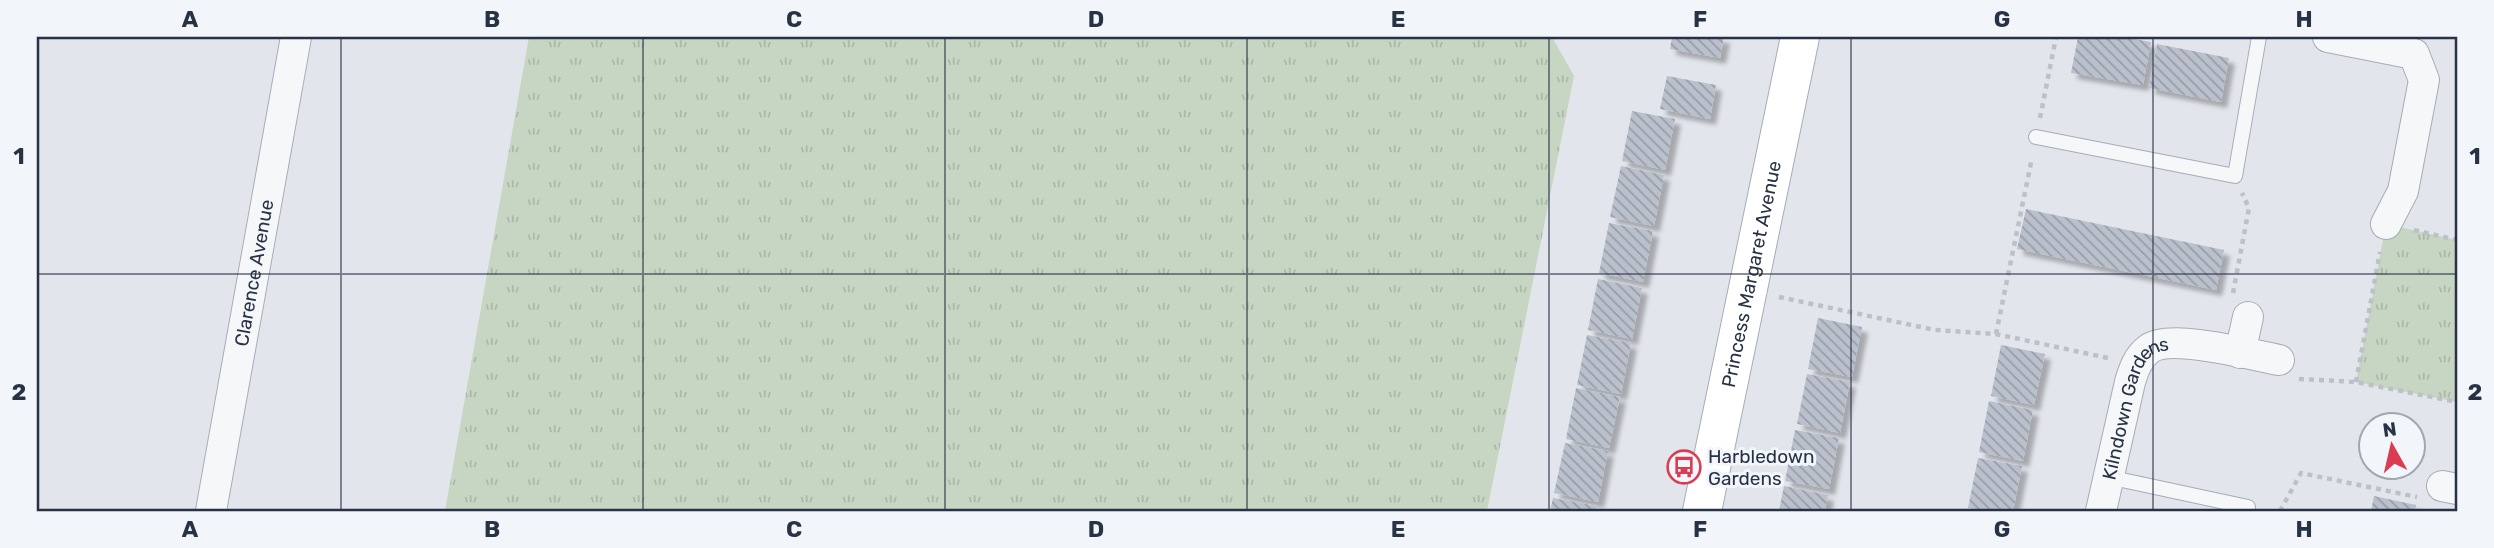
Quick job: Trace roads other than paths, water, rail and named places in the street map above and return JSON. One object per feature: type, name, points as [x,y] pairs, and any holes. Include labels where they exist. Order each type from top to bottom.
[{"type":"main road","name":"Princess Margaret Avenue","points":[[1702,511],[1800,37]]},
{"type":"street","name":"Clarence Avenue","points":[[211,511],[296,37]]},
{"type":"street","points":[[2328,37],[2414,54],[2424,80],[2403,191],[2386,224]]},
{"type":"street","points":[[2240,307],[2240,353]]},
{"type":"street","name":"Kilndown Gardens","points":[[2101,511],[2136,364],[2150,348],[2167,342],[2190,344],[2279,360]]},
{"type":"lane","points":[[2036,137],[2235,176],[2259,37]]},
{"type":"lane","points":[[2108,477],[2248,507],[2247,511]]},
{"type":"place","name":"Harbledown Gardens","points":[[1684,467]]}]
